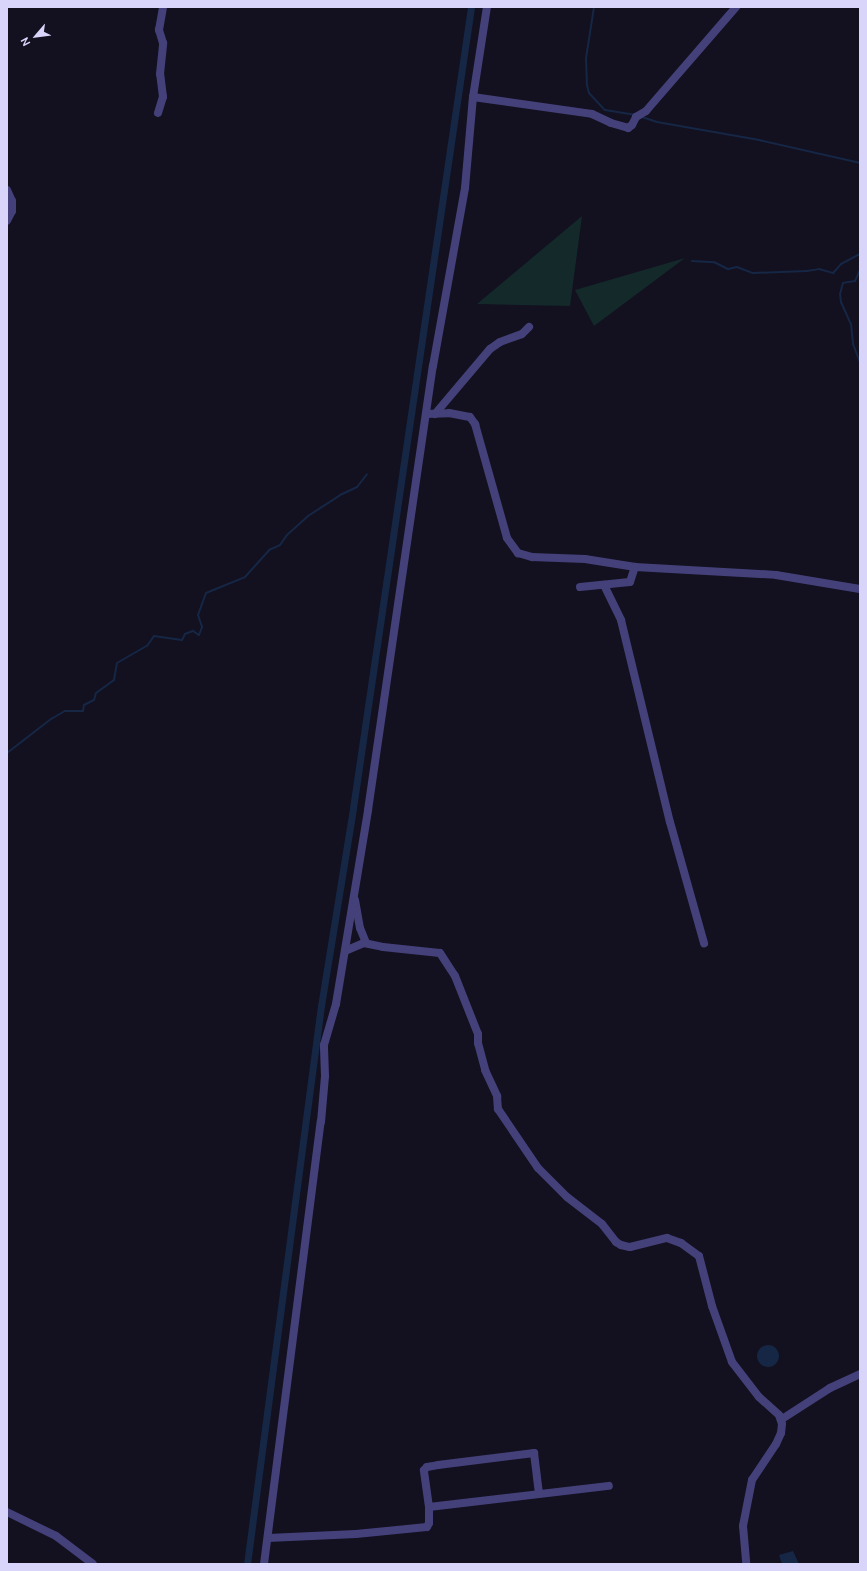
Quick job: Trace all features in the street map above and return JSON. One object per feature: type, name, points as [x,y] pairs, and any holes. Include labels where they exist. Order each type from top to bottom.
[{"type":"street","points":[[158,113],[163,97],[160,74],[163,43],[159,30],[163,7]]},
{"type":"street","points":[[264,1564],[324,1097],[324,1045],[336,1004],[368,810],[426,414],[465,188],[473,97],[487,7]]},
{"type":"street","points":[[473,97],[592,114],[611,123],[628,128],[632,125],[636,116],[646,111],[736,7]]},
{"type":"street","points":[[7,190],[12,201],[12,211],[7,222]]},
{"type":"street","points":[[436,414],[490,349],[500,342],[522,334],[529,327]]},
{"type":"street","points":[[426,414],[449,413],[470,417],[475,424],[507,538],[518,554],[532,557],[585,559],[635,566],[776,575],[860,589]]},
{"type":"street","points":[[580,587],[630,582],[635,566]]},
{"type":"street","points":[[604,585],[621,620],[670,822],[704,943]]},
{"type":"street","points":[[354,894],[360,928],[366,943]]},
{"type":"street","points":[[345,952],[366,943],[402,950],[434,951],[444,956],[455,976],[478,1034],[478,1043],[485,1070],[497,1096],[498,1109],[538,1168],[567,1197],[595,1217],[621,1245],[630,1247],[667,1238],[681,1243],[699,1256],[712,1306],[732,1362],[759,1397],[782,1419],[780,1437],[757,1471],[751,1486],[743,1526],[746,1564]]},
{"type":"street","points":[[782,1419],[830,1388],[860,1374]]},
{"type":"street","points":[[268,1538],[356,1534],[427,1527],[429,1523],[429,1507],[424,1470],[427,1467],[534,1453],[539,1494]]},
{"type":"street","points":[[429,1507],[609,1486]]},
{"type":"street","points":[[7,1512],[56,1536],[93,1564]]},
{"type":"green space","points":[[582,216],[570,306],[477,304]]},
{"type":"green space","points":[[685,258],[594,326],[575,290]]},
{"type":"water","points":[[764,1345],[772,1345],[779,1352],[779,1360],[772,1367],[764,1367],[757,1360],[757,1352]]},
{"type":"water","points":[[793,1551],[799,1564],[782,1564],[779,1555]]},
{"type":"waterway","points":[[247,1564],[321,1006],[353,808],[471,7]]},
{"type":"waterway","points":[[594,7],[586,58],[587,85],[589,93],[605,110],[635,115]]},
{"type":"waterway","points":[[642,117],[657,122],[759,140],[860,163]]},
{"type":"waterway","points":[[692,261],[714,262],[728,269],[737,267],[753,273],[807,271],[819,269],[833,273],[841,264],[860,254]]},
{"type":"waterway","points":[[860,270],[855,281],[843,283],[840,294],[841,302],[851,324],[853,344],[860,362]]},
{"type":"waterway","points":[[860,369],[860,386]]},
{"type":"waterway","points":[[7,753],[51,719],[65,711],[83,711],[84,705],[94,700],[96,693],[114,680],[117,663],[147,646],[154,636],[182,640],[185,634],[193,631],[199,635],[202,627],[198,615],[206,593],[245,577],[269,550],[280,545],[287,535],[308,516],[340,495],[357,487],[367,474]]}]
